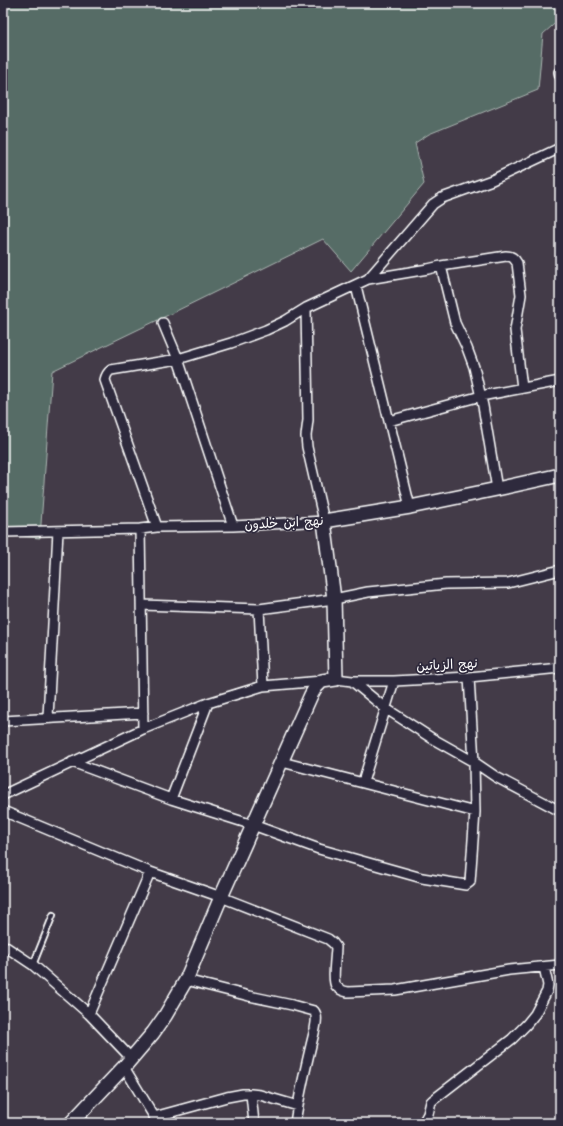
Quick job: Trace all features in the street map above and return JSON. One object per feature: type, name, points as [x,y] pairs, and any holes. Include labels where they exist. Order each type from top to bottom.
[{"type":"street","points":[[158,527],[105,380],[108,372],[111,370],[178,359],[231,343],[266,330],[285,321],[306,308],[356,286],[368,279],[433,204],[442,198],[492,180],[560,148]]},
{"type":"street","points":[[368,279],[441,266],[511,256],[517,264],[521,295],[515,330],[522,388]]},
{"type":"street","points":[[441,266],[455,323],[467,348],[474,368],[481,396],[498,489]]},
{"type":"street","points":[[356,286],[410,507]]},
{"type":"street","points":[[3,795],[144,729],[208,703],[263,686],[336,679],[334,599],[324,521],[307,447],[306,436],[308,420],[306,308]]},
{"type":"street","points":[[163,323],[178,359],[233,526]]},
{"type":"street","points":[[389,420],[481,396],[560,381]]},
{"type":"street","name":"نهج ابن خلدون","points":[[3,532],[233,526],[324,521],[410,507],[560,475]]},
{"type":"street","points":[[140,529],[144,729]]},
{"type":"street","points":[[48,718],[58,531]]},
{"type":"street","points":[[142,605],[259,608],[334,599],[368,592],[446,584],[508,583],[560,570]]},
{"type":"street","points":[[259,608],[263,686]]},
{"type":"street","name":"نهج الزياتين","points":[[336,679],[352,681],[394,681],[469,677],[560,668]]},
{"type":"street","points":[[72,762],[171,799],[253,825],[319,849],[422,878],[466,885],[470,882],[475,812],[474,762],[469,677]]},
{"type":"street","points":[[71,1123],[153,1033],[165,1016],[186,980],[308,700],[315,688],[322,681]]},
{"type":"street","points":[[352,681],[385,708],[433,739],[474,762],[496,777],[560,811]]},
{"type":"street","points":[[363,782],[394,681]]},
{"type":"street","points":[[171,799],[208,703]]},
{"type":"street","points":[[3,721],[143,713]]},
{"type":"street","points":[[282,762],[475,812]]},
{"type":"street","points":[[3,811],[150,872],[221,897],[328,939],[333,942],[336,947],[334,981],[337,987],[342,991],[395,990],[509,970],[560,964]]},
{"type":"street","points":[[89,1014],[150,872]]},
{"type":"street","points":[[3,945],[33,965],[89,1014],[127,1062],[156,1120],[227,1097],[251,1094],[260,1095],[298,1106]]},
{"type":"street","points":[[423,1123],[433,1100],[512,1039],[535,1014],[548,986],[544,967]]},
{"type":"street","points":[[186,980],[292,1005],[315,1012],[317,1016],[304,1072],[296,1123]]},
{"type":"street","points":[[251,1094],[254,1123]]},
{"type":"lane","points":[[33,965],[53,915]]},
{"type":"green space","points":[[3,3],[560,3],[560,19],[543,34],[538,90],[429,134],[415,143],[424,184],[351,271],[323,239],[52,371],[40,538],[3,535]]}]
